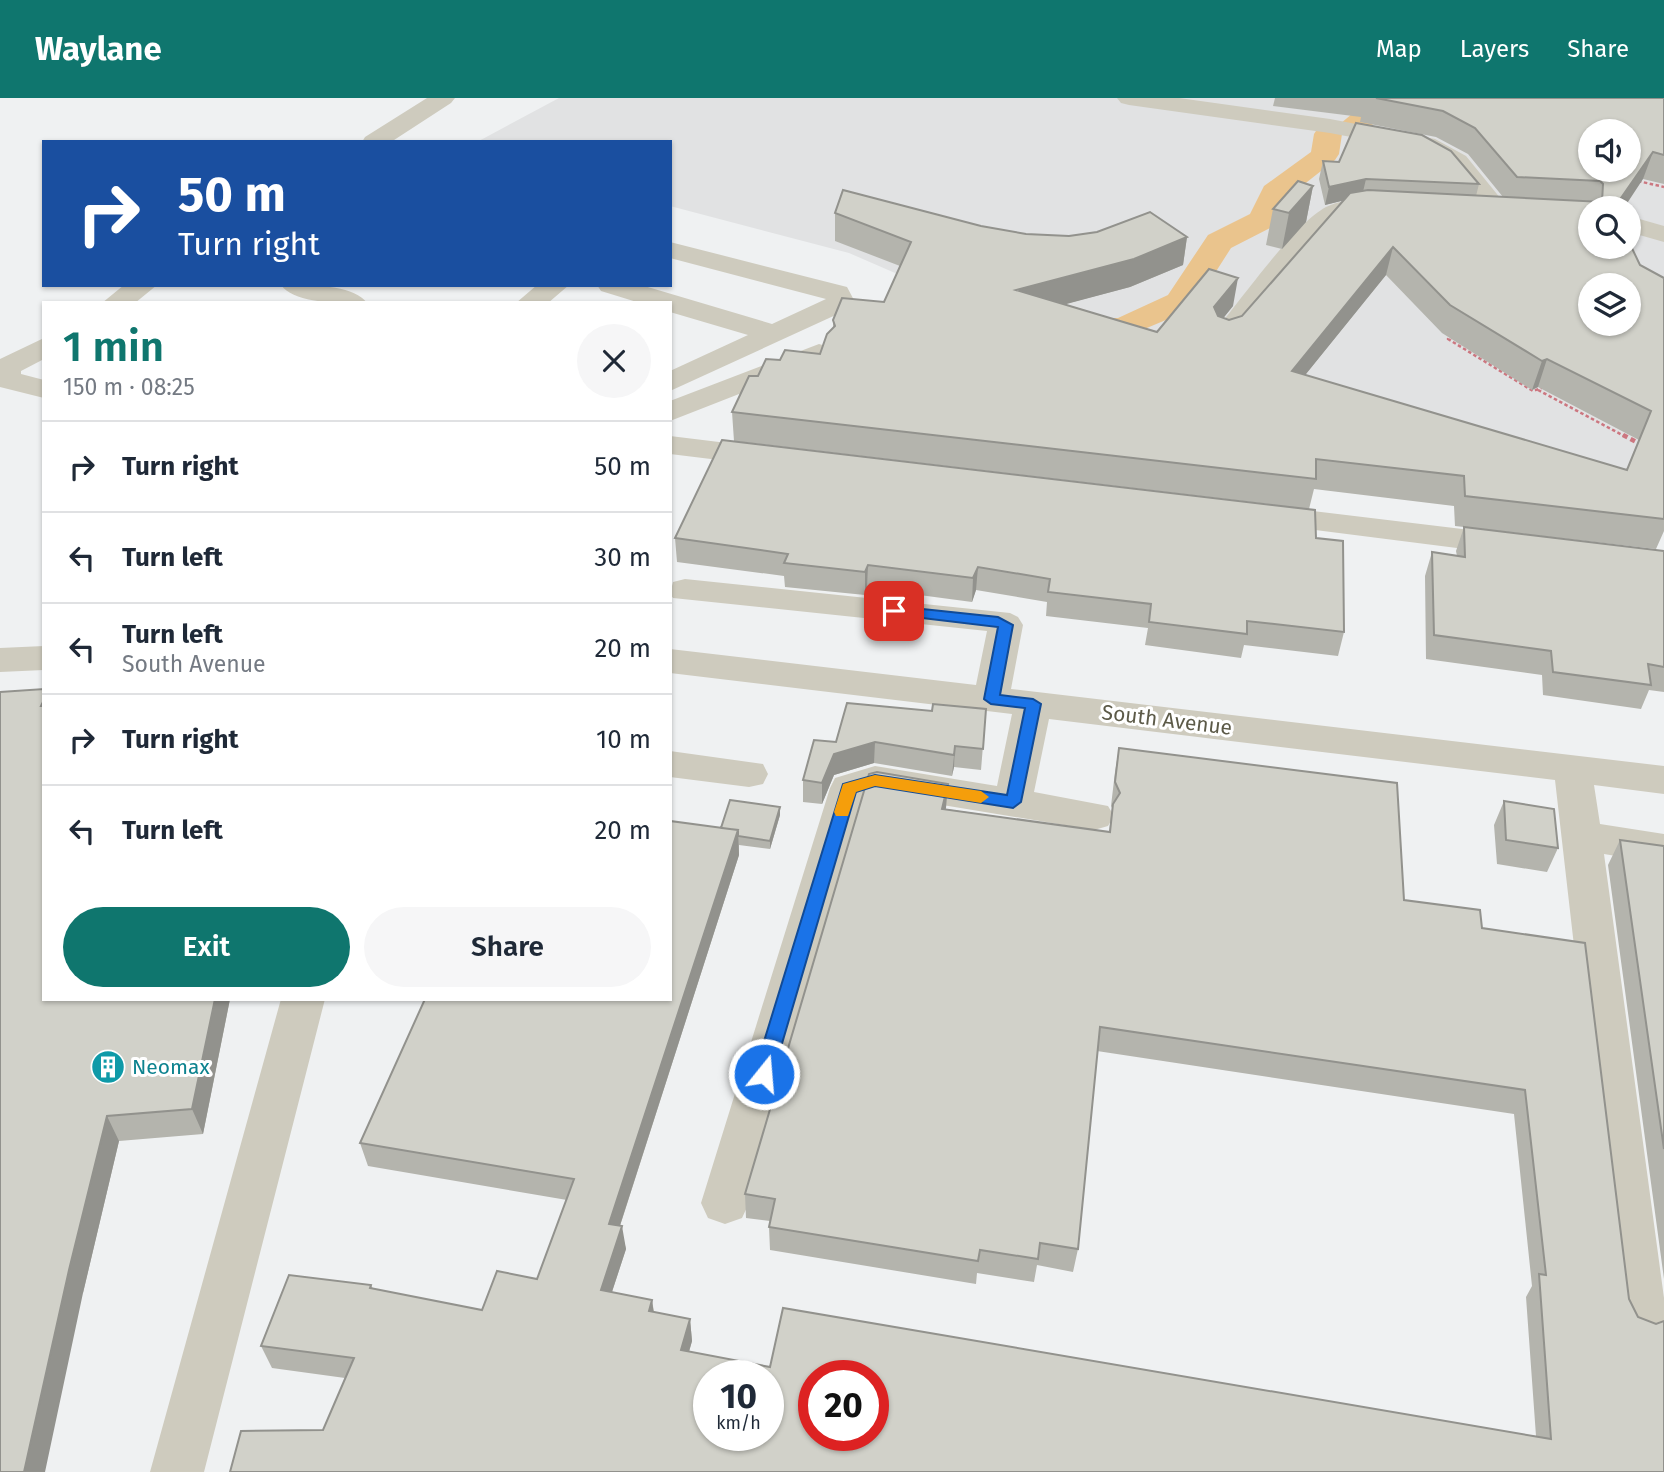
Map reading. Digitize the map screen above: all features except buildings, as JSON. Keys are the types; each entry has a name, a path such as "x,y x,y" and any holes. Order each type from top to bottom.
{"street":[{"path":"377,140 443,98"},
{"path":"1129,98 1330,126 1418,142 1452,157 1514,216 1474,213"},
{"path":"1330,126 1330,120 1345,106"},
{"path":"1225,337 1315,231 1335,212 1362,207 1404,209"},
{"path":"1641,227 1664,234"},
{"path":"672,251 837,293 841,302 672,381"},
{"path":"119,301 140,287"},
{"path":"302,287 347,301"},
{"path":"533,301 552,287"},
{"path":"618,287 663,301"},
{"path":"672,304 773,333"},
{"path":"42,348 5,368 8,380 42,388"},
{"path":"672,411 819,353"},
{"path":"672,445 794,460"},
{"path":"1236,512 1540,548"},
{"path":"685,590 998,621 1006,625 991,699"},
{"path":"0,660 42,658"},
{"name":"South Avenue","path":"672,661 1664,780"},
{"path":"1013,802 1033,704"},
{"path":"672,764 749,774"},
{"path":"1573,769 1642,1321"},
{"path":"724,1203 849,788 875,780 1094,816"},
{"path":"1582,836 1664,849"},
{"path":"177,1472 302,1001"}],"path":[{"path":"1641,182 1664,187"},
{"path":"1461,335 1448,339 1533,391 1550,385"},
{"path":"1537,390 1653,450"}],"shaded area":[{"path":"559,98 1664,98 1664,508 902,276 849,253 672,207 672,140 481,140"}],"waterway":[{"path":"1354,124 1389,98"},
{"path":"1070,323 1087,328 1123,328 1180,302 1219,242 1263,219 1275,192 1325,154 1328,134"}],"slow traffic":[{"path":"842,812 849,788 875,780 981,797"}],"place":[{"name":"Neomax","path":"108,1067"}],"route":[{"path":"764,1074 849,788 875,780 1013,802 1033,704 991,699 1006,625 998,621 894,611"}]}
